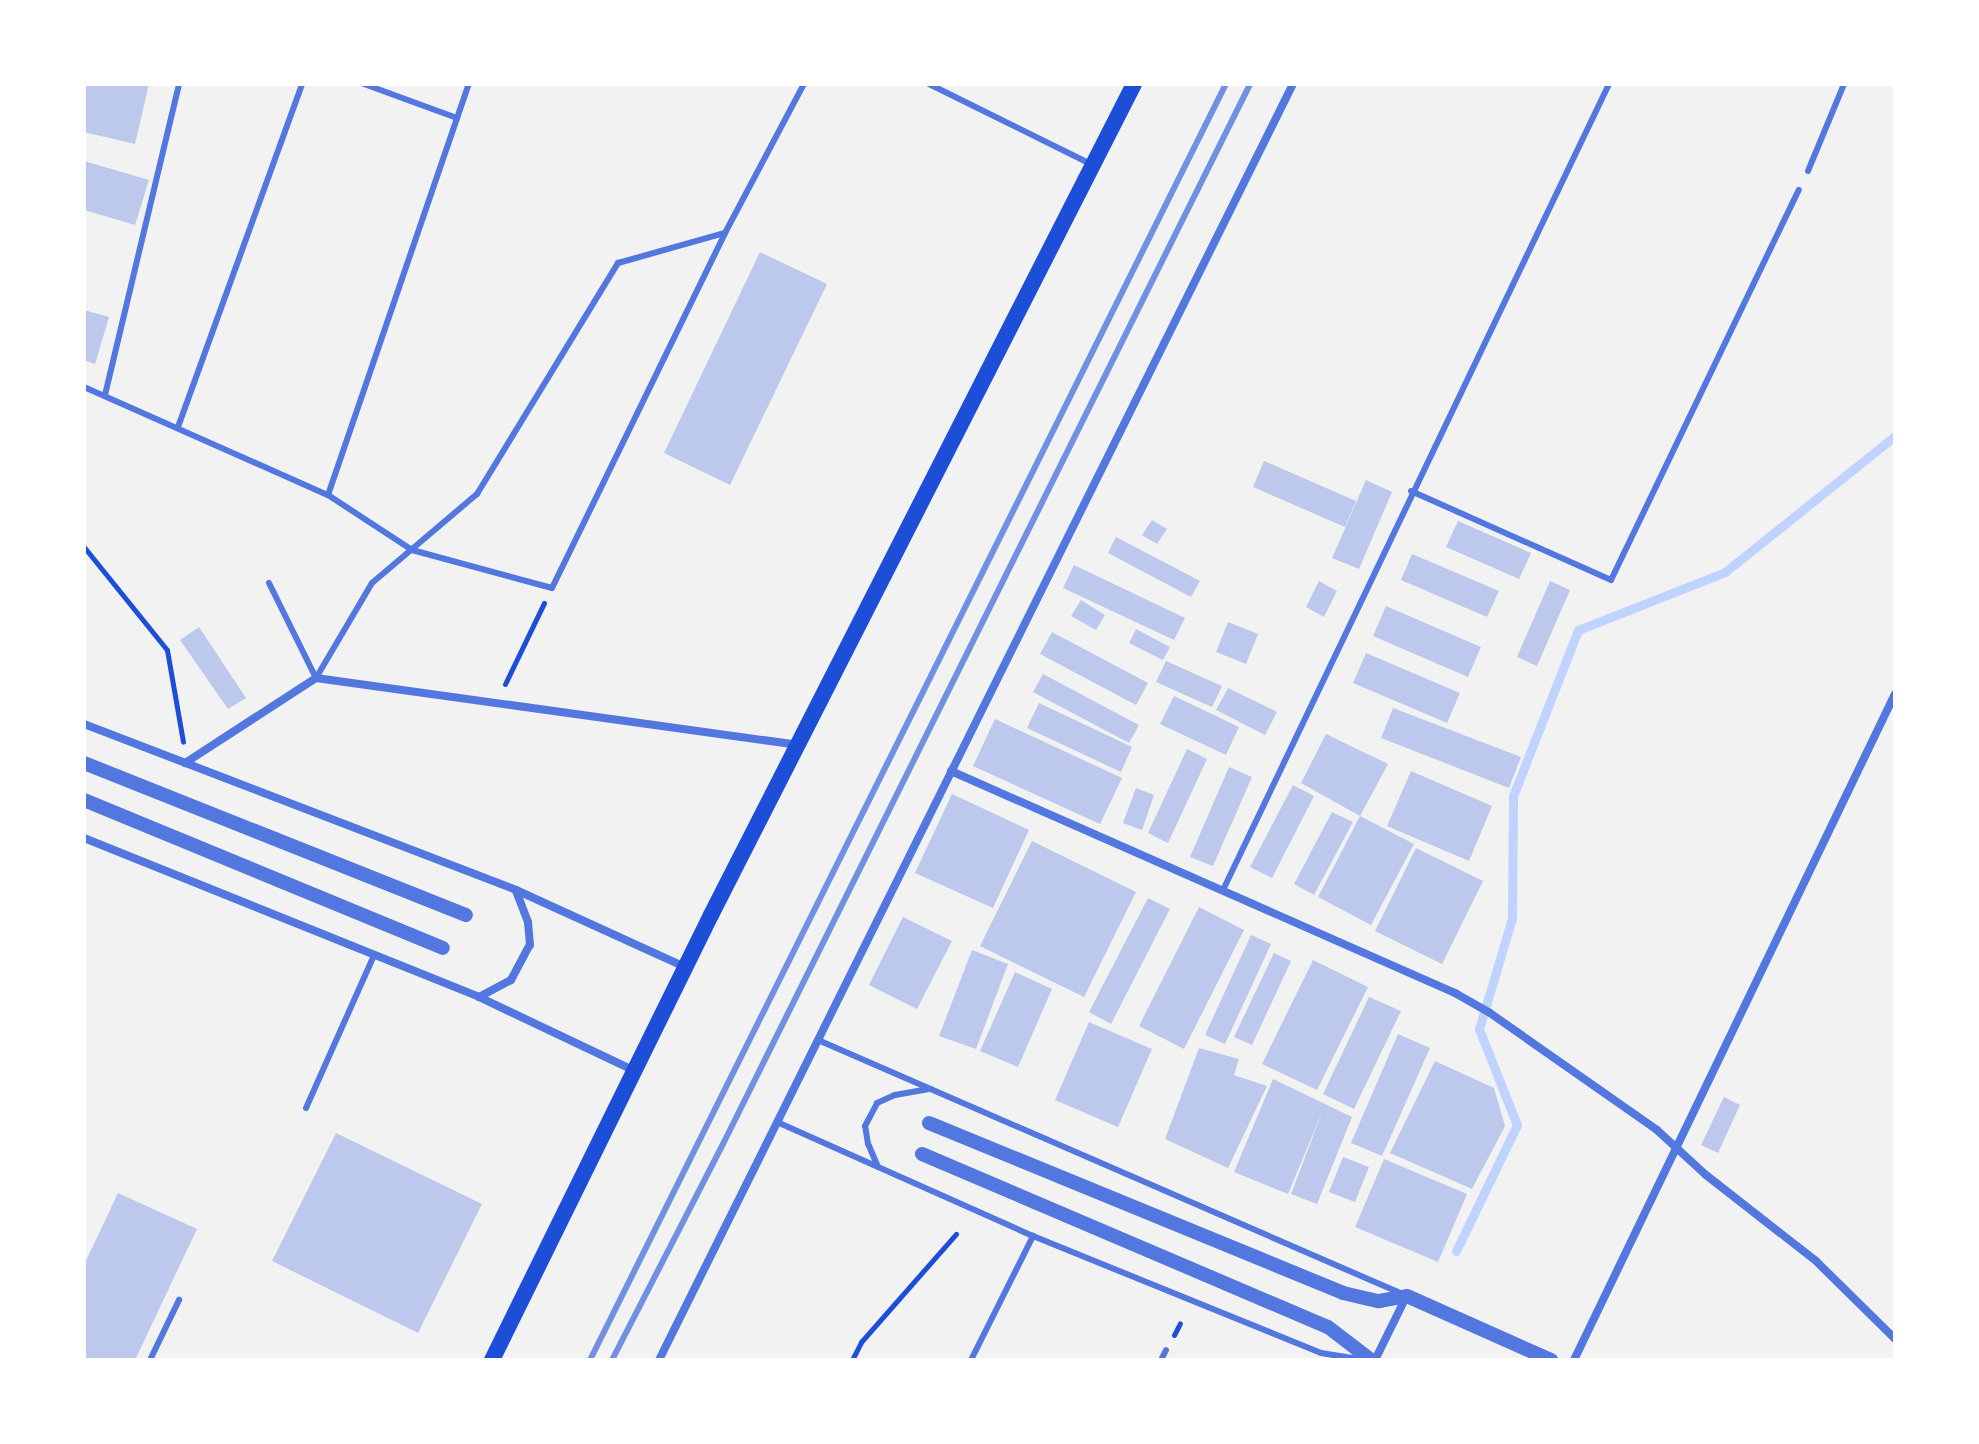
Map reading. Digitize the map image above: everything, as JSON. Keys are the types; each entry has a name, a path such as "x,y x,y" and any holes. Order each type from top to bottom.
{"main road":[{"path":"492,1360 685,967 1134,84"}],"street":[{"path":"659,1360 1293,84"},
{"path":"185,763 316,678 797,745"},
{"path":"1574,1360 1895,694"},
{"path":"84,724 516,890 685,967"},
{"path":"84,763 466,915"},
{"path":"951,771 1455,993 1490,1013 1657,1130 1675,1150 1816,1261 1895,1339"},
{"path":"84,800 443,948"},
{"path":"84,838 479,997 635,1071"},
{"path":"479,997 511,980 530,945 528,922 516,890"},
{"path":"929,1123 1343,1293 1379,1301 1407,1296 1551,1360"},
{"path":"922,1154 1328,1327 1373,1360 1407,1296"}],"lane":[{"path":"105,395 179,84"},
{"path":"178,427 302,84"},
{"path":"364,84 457,118"},
{"path":"328,495 469,84"},
{"path":"84,387 328,495 412,550 552,588 725,233 804,84"},
{"path":"929,84 1093,164"},
{"path":"1223,890 1411,491 1609,84"},
{"path":"1808,171 1844,84"},
{"path":"1411,491 1611,580 1799,190"},
{"path":"316,678 372,583 477,494 618,263 725,233"},
{"path":"269,583 316,678"},
{"path":"306,1108 374,955"},
{"path":"818,1040 1407,1296"},
{"path":"879,1168 868,1144 865,1126 877,1103 895,1095 930,1089"},
{"path":"777,1122 1033,1236 1321,1353 1364,1360"},
{"path":"971,1360 1033,1236"},
{"path":"150,1360 179,1300"},
{"path":"1161,1360 1166,1350"}],"path":[{"path":"84,547 167,650 185,763"},
{"path":"496,703 552,588"},
{"path":"852,1360 861,1342 956,1234"}],"building":[{"path":"84,84 149,84 135,144 84,132"},
{"path":"84,161 149,180 135,225 84,210"},
{"path":"760,252 827,284 730,485 664,453"},
{"path":"84,310 109,317 95,364 84,360"},
{"path":"1264,461 1356,501 1345,527 1253,487"},
{"path":"1366,480 1392,492 1359,569 1332,558"},
{"path":"1152,520 1167,529 1157,544 1142,535"},
{"path":"1458,521 1531,553 1519,579 1446,547"},
{"path":"1116,537 1200,581 1191,597 1108,553"},
{"path":"1412,554 1499,591 1487,617 1401,580"},
{"path":"1074,565 1185,618 1174,640 1063,588"},
{"path":"1319,581 1337,591 1324,617 1306,607"},
{"path":"1550,581 1570,590 1537,666 1517,657"},
{"path":"1081,600 1105,615 1096,630 1071,616"},
{"path":"1386,606 1481,647 1468,677 1373,636"},
{"path":"1228,622 1258,634 1246,664 1216,652"},
{"path":"199,627 246,698 228,709 180,640"},
{"path":"1136,629 1170,647 1163,660 1129,643"},
{"path":"1052,632 1148,683 1136,705 1040,654"},
{"path":"1366,653 1460,693 1447,723 1353,683"},
{"path":"1166,661 1222,686 1212,707 1156,682"},
{"path":"1043,674 1139,725 1129,743 1033,692"},
{"path":"1228,688 1277,712 1265,735 1216,710"},
{"path":"1174,696 1239,727 1226,755 1160,724"},
{"path":"1039,703 1132,747 1121,772 1027,728"},
{"path":"1393,708 1521,757 1509,788 1381,738"},
{"path":"995,719 1122,778 1100,824 973,766"},
{"path":"1326,734 1388,764 1360,816 1301,783"},
{"path":"1187,749 1207,759 1168,843 1148,833"},
{"path":"1229,767 1252,777 1213,866 1190,857"},
{"path":"1411,771 1492,806 1469,861 1387,826"},
{"path":"1293,785 1314,796 1272,878 1250,867"},
{"path":"1136,788 1154,795 1142,830 1123,823"},
{"path":"952,794 1029,830 993,908 915,873"},
{"path":"1332,812 1353,822 1314,895 1294,884"},
{"path":"1360,816 1414,844 1371,925 1318,897"},
{"path":"1032,841 1136,892 1084,997 980,946"},
{"path":"1416,848 1483,881 1442,964 1375,931"},
{"path":"1148,898 1170,909 1111,1024 1089,1012"},
{"path":"1199,907 1244,930 1184,1049 1139,1026"},
{"path":"903,917 952,941 917,1009 869,985"},
{"path":"1251,935 1271,944 1225,1044 1205,1035"},
{"path":"972,950 1008,964 976,1049 939,1036"},
{"path":"1274,953 1291,961 1252,1045 1234,1037"},
{"path":"1313,960 1368,987 1317,1090 1262,1064"},
{"path":"1015,972 1052,989 1018,1067 980,1051"},
{"path":"1369,997 1401,1011 1354,1109 1323,1094"},
{"path":"1089,1022 1152,1049 1118,1127 1055,1100"},
{"path":"1398,1034 1430,1048 1382,1156 1351,1143"},
{"path":"1199,1048 1239,1059 1234,1075 1267,1086 1228,1168 1165,1139"},
{"path":"1435,1061 1494,1088 1505,1126 1472,1189 1390,1153"},
{"path":"1273,1079 1352,1117 1317,1204 1291,1194 1323,1110 1288,1194 1234,1172"},
{"path":"1724,1097 1740,1105 1718,1153 1701,1145"},
{"path":"336,1133 482,1204 418,1333 272,1261"},
{"path":"1343,1157 1369,1167 1355,1202 1329,1192"},
{"path":"1384,1159 1467,1194 1438,1262 1355,1227"},
{"path":"118,1193 197,1229 135,1360 84,1360 84,1265"}],"waterway":[{"path":"1456,1251 1517,1125 1479,1029 1512,918 1513,796 1578,630 1725,572 1895,436"}],"railway":[{"path":"590,1360 1226,84"},
{"path":"612,1360 723,1144 1250,84"}]}
